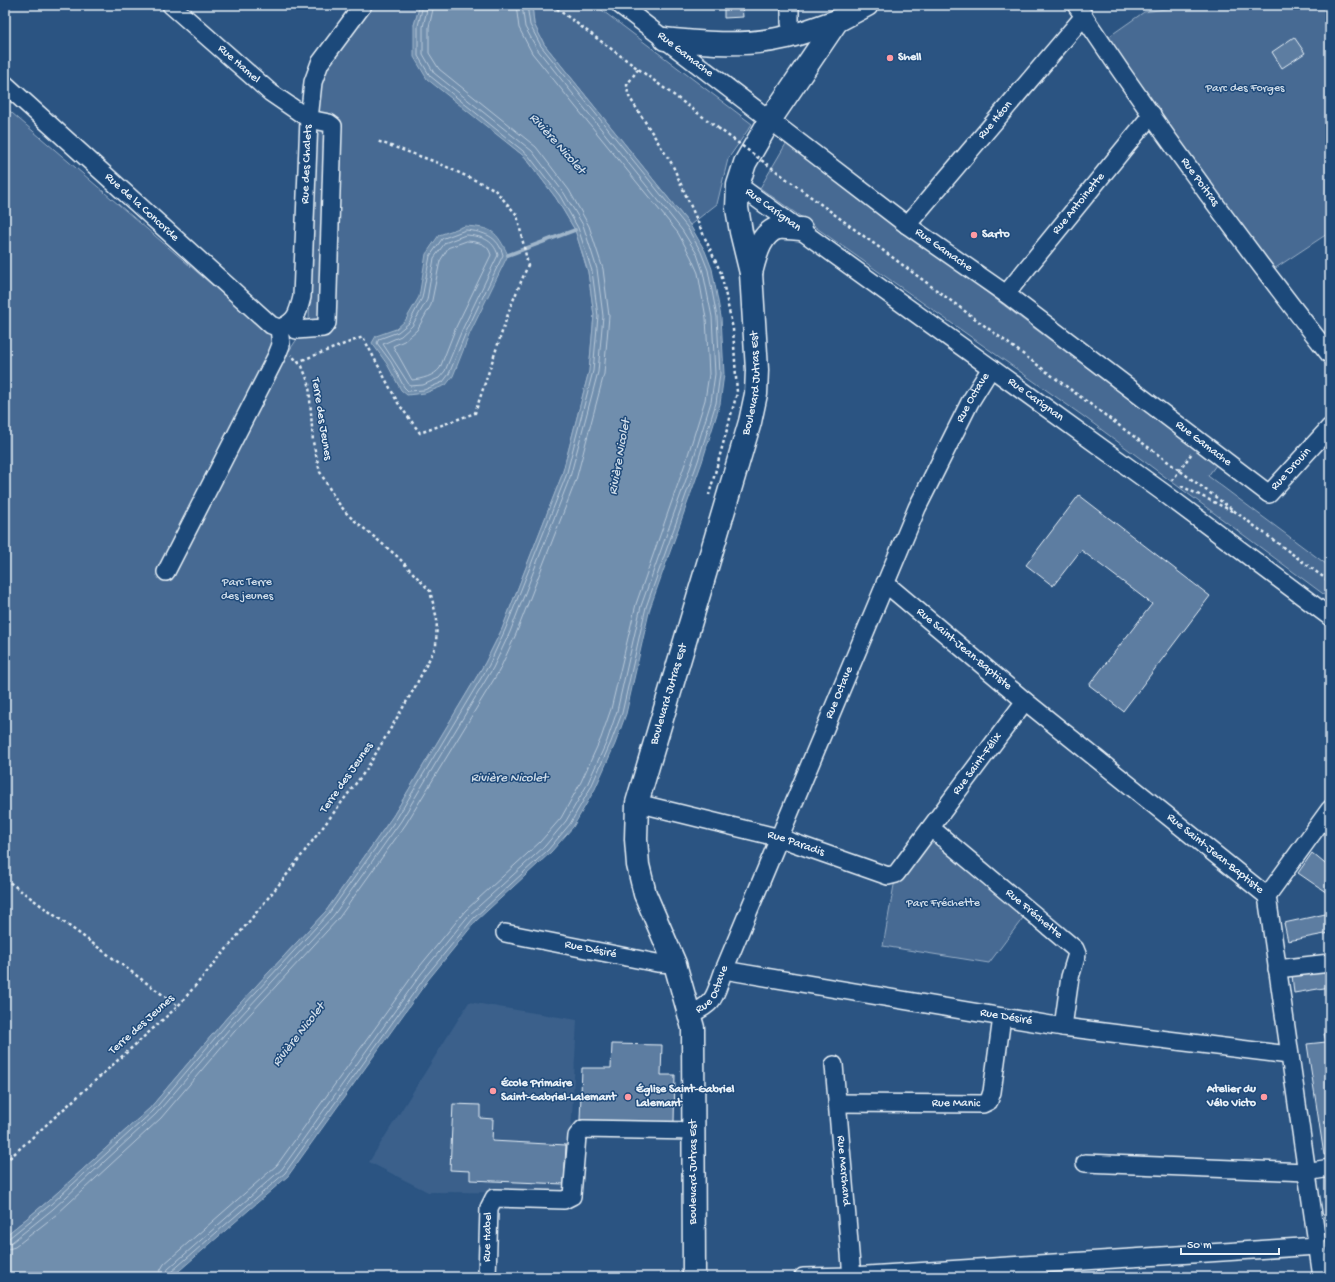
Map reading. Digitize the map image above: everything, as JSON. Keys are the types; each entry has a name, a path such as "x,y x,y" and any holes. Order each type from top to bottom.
{"main road":[{"path":"665,39 714,44 758,42 788,37 850,11"},
{"name":"Boulevard Jutras Est","path":"694,1277 695,1131 693,1028 691,1014 675,964 645,894 638,865 636,839 637,803 750,422 756,394 757,370 751,273 740,232 737,208 738,185 745,163 770,120 850,11"},
{"path":"751,273 756,256 764,238 778,228 801,229"}],"street":[{"name":"Rue Hamel","path":"171,5 270,93 309,119"},
{"name":"Rue des Chalets","path":"166,572 284,332 298,313 302,297 309,119 313,82 320,63 363,5"},
{"name":"Rue Gamache","path":"620,5 907,225 1006,294 1269,494"},
{"path":"790,5 790,23"},
{"name":"Rue Poitras","path":"1080,11 1152,114 1275,284 1330,355"},
{"name":"Rue Héon","path":"907,225 1080,11"},
{"name":"Rue de la Concorde","path":"5,84 272,324 284,332"},
{"name":"Rue Antoinette","path":"1006,294 1152,114"},
{"path":"284,332 323,328 327,324 334,129 329,123 309,119"},
{"name":"Rue Carignan","path":"738,185 801,229 991,368 1168,487 1330,617"},
{"name":"Rue Octave","path":"691,1014 706,1007 713,1000 724,970 917,508 970,402 991,368"},
{"name":"Rue Drouin","path":"1269,494 1330,427"},
{"name":"Rue Saint-Jean-Baptiste","path":"885,583 1025,701 1267,896 1322,1277"},
{"name":"Rue Saint-Félix","path":"931,828 1025,701"},
{"name":"Rue Paradis","path":"637,803 780,838 888,876 896,874 931,828"},
{"path":"1267,896 1329,812"},
{"name":"Rue Fréchette","path":"931,828 1075,949 1077,954 1070,977 1063,1027"},
{"name":"Rue Désiré","path":"505,933 657,963 675,964"},
{"path":"1277,969 1330,962"},
{"name":"Rue Désiré","path":"724,970 1063,1027 1289,1055"},
{"name":"Rue Manic","path":"838,1103 983,1104 989,1101 992,1092 1002,1017"},
{"name":"Rue Marchand","path":"834,1065 852,1276"},
{"name":"Rue Habel","path":"487,1277 489,1208 494,1198 564,1200 572,1196 577,1136 579,1132 583,1130 695,1131"},
{"path":"1084,1163 1306,1172 1330,1168"},
{"path":"803,1277 852,1276 1317,1246"}],"path":[{"path":"552,5 1330,582"},
{"path":"638,69 628,85 628,95 672,164 720,273 733,329 737,393 707,500"},
{"path":"298,362 363,337 398,403 420,433 475,413 510,308 528,265 517,215 494,189 436,162 377,141"},
{"name":"Terre des Jeunes","path":"5,1162 178,1006 289,872 366,770 414,690 436,646 437,619 430,591 398,557 348,515 336,500 320,472 313,442 309,384 302,366 298,362 284,332"},
{"path":"1200,441 1181,471 1168,487 1240,515"},
{"path":"5,879 178,1006"}],"shaded area":[{"name":"École Primaire Saint-Gabriel-Lalemant","path":"469,1002 577,1020 568,1193 428,1192 369,1162"}],"green space":[{"name":"Parc Terre des jeunes","path":"363,5 420,5 414,25 482,122 525,157 556,198 575,230 588,272 594,315 589,371 562,475 502,629 485,663 393,816 326,911 229,1015 150,1108 47,1202 5,1236 5,107 289,351 309,321 314,120 308,78"},
{"path":"532,5 595,5 752,124 728,159 717,204 690,225 544,44 534,24"},
{"name":"Parc des Forges","path":"1194,5 1330,5 1330,232 1274,269 1104,40 1144,12"},
{"path":"787,142 1216,465 1208,476 1330,567 1330,599 1083,416 760,188"},
{"name":"Parc Fréchette","path":"931,828 1029,910 989,963 883,946 896,874"}],"water":[{"name":"Rivière Nicolet","path":"420,5 532,5 534,24 544,44 690,225 705,251 712,269 721,317 724,374 720,404 702,462 650,608 626,714 615,744 595,789 573,827 551,852 476,921 428,980 288,1176 172,1277 5,1277 5,1236 47,1202 150,1108 229,1015 326,911 393,816 485,663 502,629 562,475 589,371 594,315 588,272 575,230 556,198 525,157 427,79 414,57 414,25"},
{"path":"465,226 487,229 492,232 500,240 508,255 470,333 453,376 446,385 425,393 407,395 401,390 387,364 372,343 376,336 396,329 405,321 419,297 426,254 439,235"}],"building":[{"path":"724,5 742,5 743,17 724,18"},
{"path":"1294,37 1305,53 1282,68 1272,52"},
{"path":"1079,495 1210,596 1123,711 1089,685 1152,604 1081,550 1053,586 1026,565"},
{"path":"1312,853 1330,868 1330,895 1298,873"},
{"path":"1330,913 1330,933 1288,941 1284,923"},
{"path":"1330,970 1330,987 1294,993 1292,975"},
{"path":"1330,1033 1330,1154 1324,1155 1307,1044 1326,1042 1324,1034"},
{"name":"Église Saint-Gabriel Lalemant","path":"612,1044 662,1045 661,1075 675,1075 674,1122 580,1120 582,1068 611,1068"},
{"path":"453,1104 480,1105 480,1118 493,1119 492,1141 566,1145 564,1184 470,1180 470,1171 450,1170"}],"waterway":[{"path":"508,255 575,230"}],"place":[{"name":"Shell","path":"890,58"},
{"name":"Sarto","path":"974,235"},
{"name":"École Primaire Saint-Gabriel-Lalemant","path":"493,1091"},
{"name":"Église Saint-Gabriel Lalemant","path":"628,1097"},
{"name":"Atelier du Vélo Victo","path":"1264,1097"}]}
